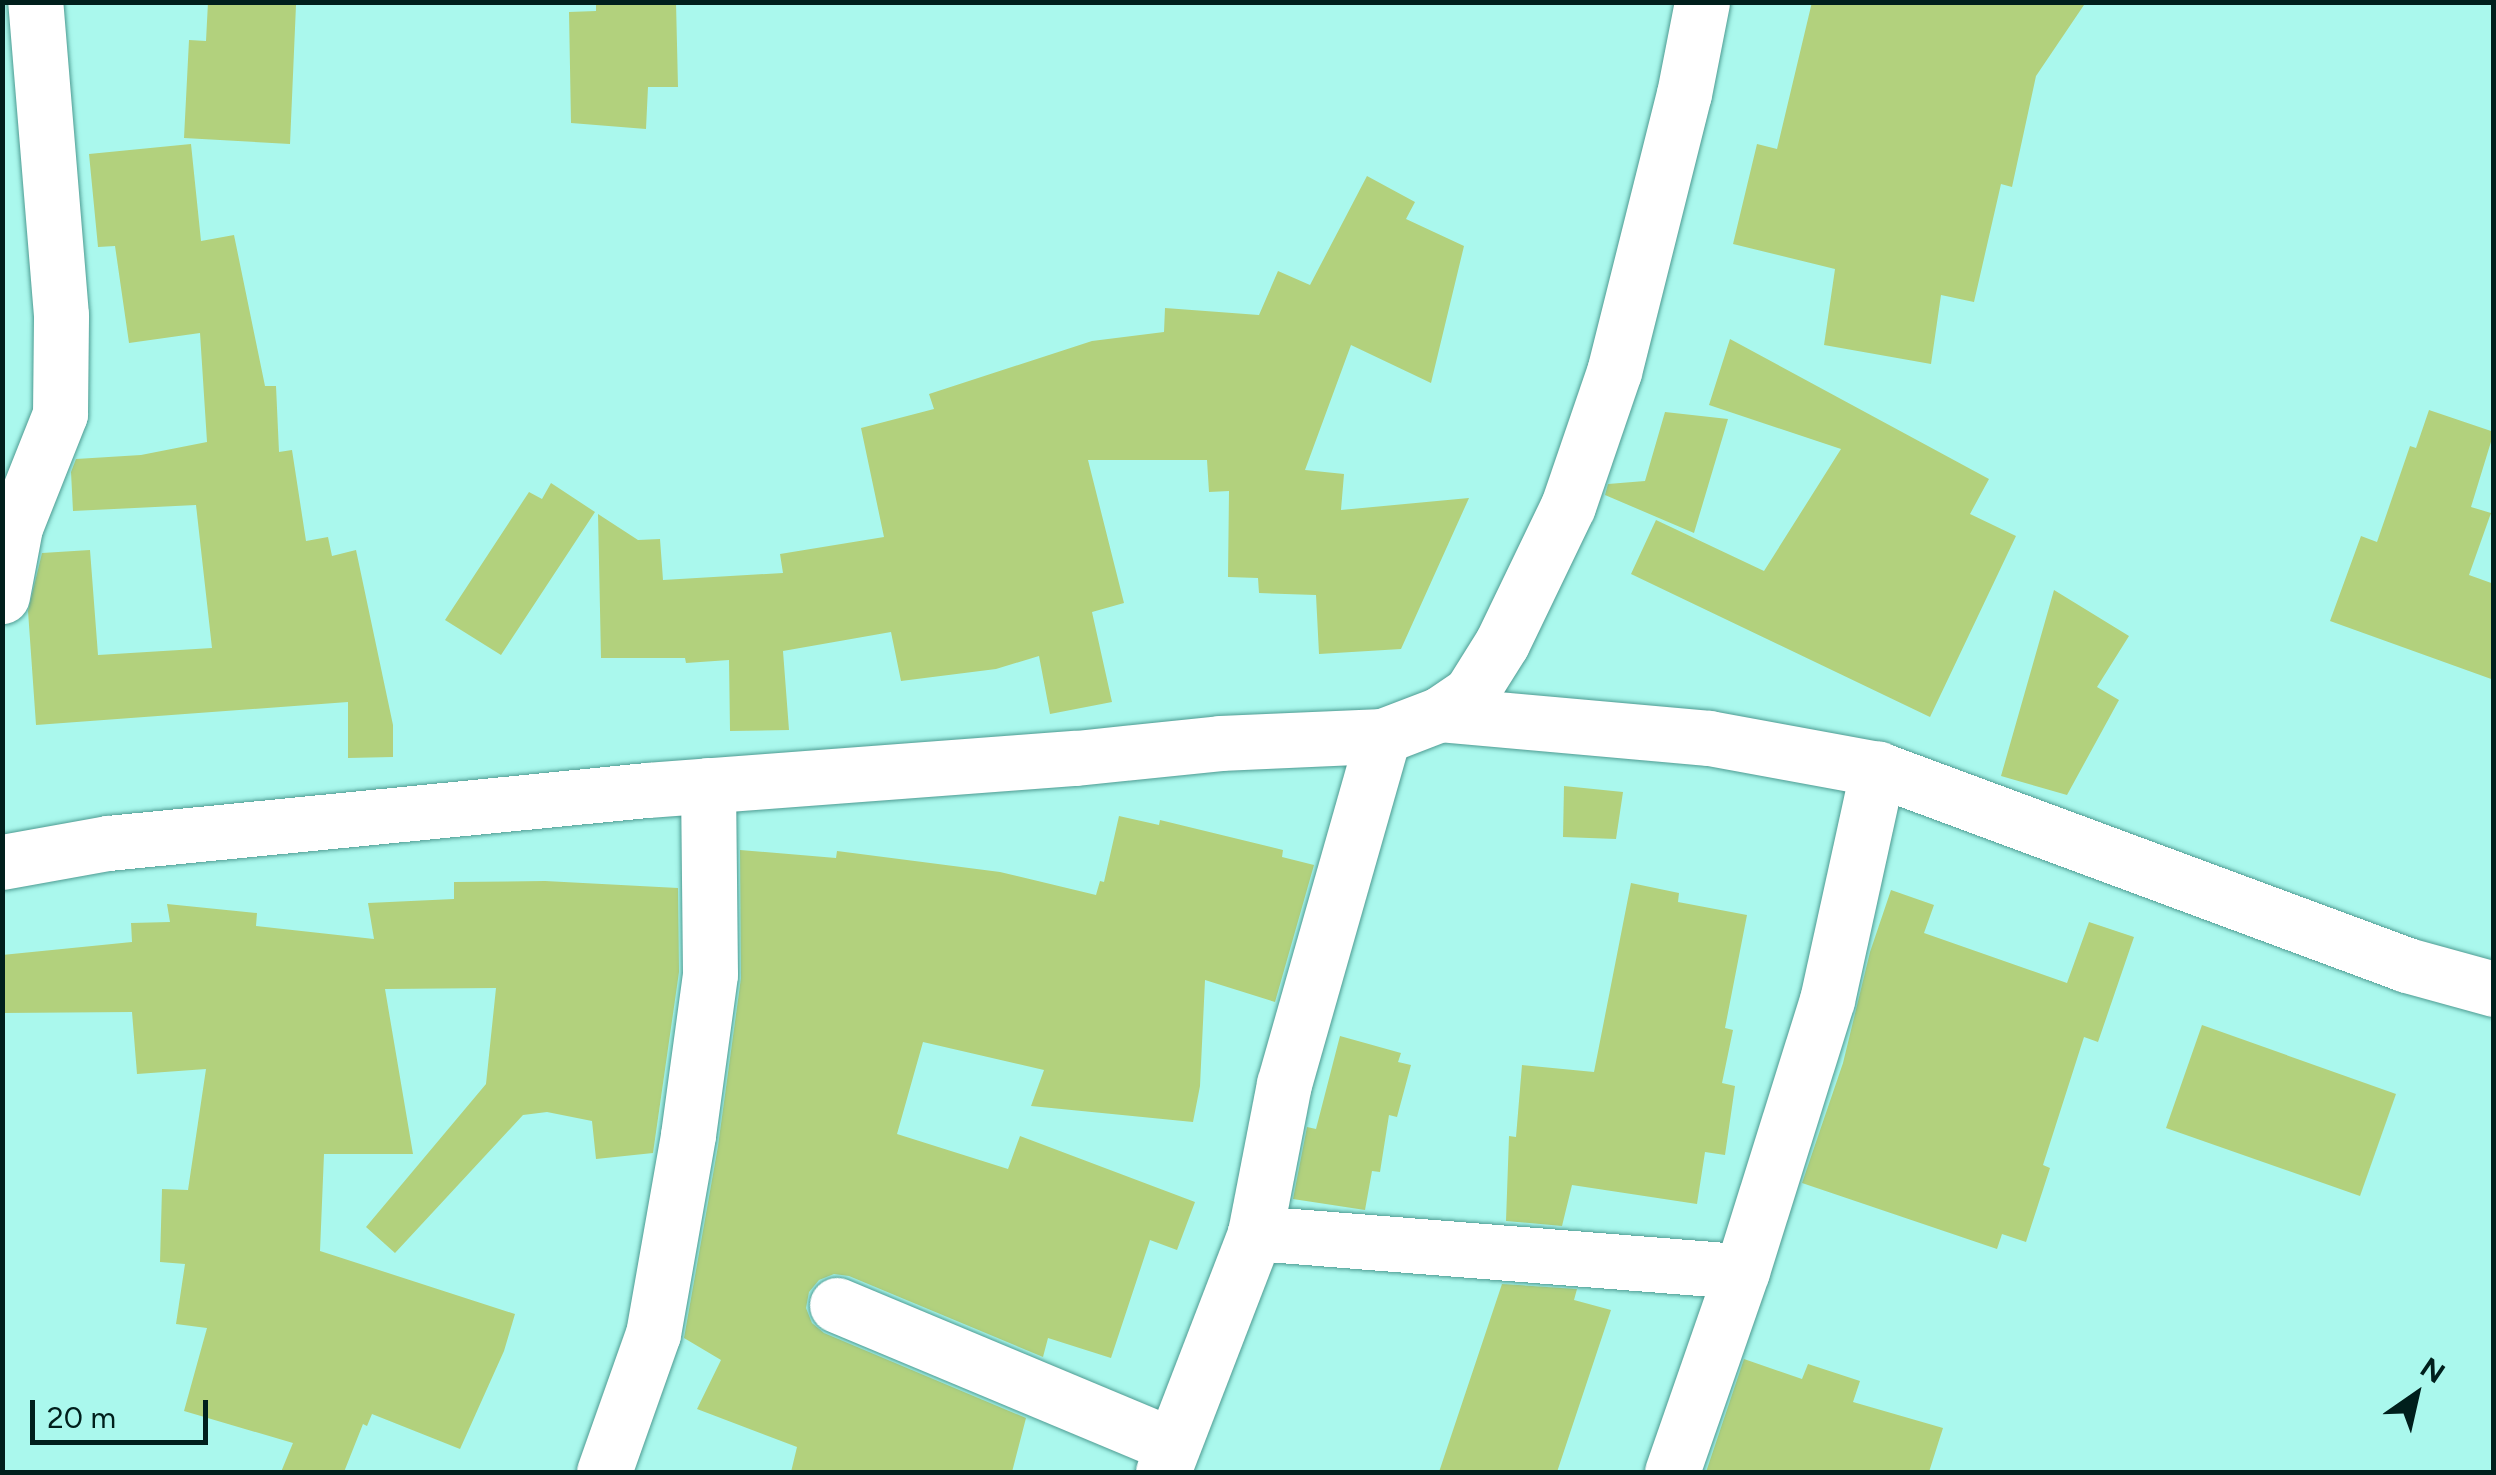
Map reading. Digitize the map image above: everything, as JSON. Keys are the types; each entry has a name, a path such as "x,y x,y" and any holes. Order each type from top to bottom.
{"street":[{"path":"2,862 108,843 708,785 1076,758 1220,743 1384,736 1440,714 1470,694 1502,642 1568,506 1614,372 1684,94 1702,2"},
{"path":"2,596 15,527 60,414 58,267 24,5"},
{"path":"1440,714 1709,738 1878,769 2408,965 2494,989"},
{"path":"838,1306 1167,1459 1254,1233 1284,1084 1384,736"},
{"path":"1672,1472 1742,1272 1841,952 1878,769"},
{"path":"604,1472 652,1334 688,1136 710,974 708,785"},
{"path":"1254,1233 1742,1272"}],"building":[{"path":"208,2 296,5 290,144 184,138 189,40 206,41"},
{"path":"596,2 676,2 678,87 648,87 646,129 571,123 569,12 596,11"},
{"path":"1812,2 2086,2 2036,76 2012,187 2001,184 1974,302 1941,295 1931,364 1824,345 1835,269 1733,244 1757,144 1777,149"},
{"path":"191,144 201,241 234,235 265,386 276,386 279,452 292,450 306,541 328,537 332,556 356,550 393,725 393,757 348,758 348,702 36,725 28,611 42,553 90,550 98,655 212,648 196,505 73,511 71,472 76,459 141,455 207,442 200,333 129,343 115,246 98,247 89,154"},
{"path":"1367,176 1415,202 1406,219 1464,246 1431,383 1351,345 1305,470 1344,474 1341,510 1469,498 1401,649 1319,654 1316,595 1259,593 1258,578 1228,577 1229,491 1209,492 1207,460 1088,460 1124,603 1092,612 1112,702 1050,714 1039,656 996,669 901,681 891,632 783,651 789,730 730,731 729,660 686,663 685,658 601,658 598,514 638,540 660,539 663,580 783,573 780,554 884,537 861,428 934,409 929,394 1092,341 1164,332 1165,308 1259,315 1278,271 1310,285"},
{"path":"1730,339 1989,479 1970,514 2016,536 1930,717 1631,574 1656,520 1764,571 1841,449 1709,405"},
{"path":"2429,410 2494,432 2471,507 2491,513 2469,575 2494,584 2494,680 2330,621 2361,536 2377,542 2410,446 2416,448"},
{"path":"1665,412 1728,419 1694,533 1605,495 1608,484 1645,481"},
{"path":"551,483 595,512 501,655 445,620 529,492 542,499"},
{"path":"2054,590 2129,636 2097,687 2119,700 2067,795 2001,776"},
{"path":"1564,786 1623,792 1616,839 1563,837"},
{"path":"1119,816 1159,825 1160,820 1283,850 1282,857 1314,865 1275,1002 1205,980 1200,1086 1193,1122 1031,1106 1044,1070 923,1042 897,1134 1008,1169 1020,1136 1195,1202 1177,1250 1150,1240 1111,1358 1048,1338 1043,1357 849,1276 834,1274 819,1280 809,1292 806,1308 812,1323 824,1333 1026,1418 1012,1472 791,1472 797,1447 697,1409 721,1360 684,1338 718,1146 741,978 740,850 836,858 837,851 1000,872 1096,895 1100,881 1104,882"},
{"path":"545,881 678,888 679,972 653,1153 596,1159 592,1121 547,1112 523,1115 395,1253 366,1227 486,1084 496,988 385,989 413,1154 324,1154 320,1251 515,1314 504,1351 460,1449 372,1414 367,1426 363,1424 344,1472 281,1472 293,1443 184,1411 207,1328 176,1324 185,1264 160,1262 162,1189 188,1190 206,1069 137,1074 132,1012 2,1013 2,955 132,942 131,923 170,922 167,904 257,913 256,926 374,939 368,903 454,899 454,882"},
{"path":"1631,883 1679,893 1678,902 1747,915 1725,1028 1733,1030 1722,1083 1735,1086 1725,1155 1705,1152 1697,1204 1572,1185 1562,1226 1506,1221 1509,1136 1516,1137 1522,1065 1594,1072"},
{"path":"1891,890 1934,905 1924,933 2067,983 2089,922 2134,937 2098,1042 2084,1037 2043,1165 2050,1168 2026,1242 2002,1234 1997,1249 1802,1183 1843,1063 1870,952"},
{"path":"2202,1025 2396,1094 2360,1196 2166,1128"},
{"path":"1340,1036 1401,1053 1398,1062 1411,1065 1397,1117 1389,1115 1380,1172 1372,1171 1365,1210 1293,1199 1307,1127 1316,1129"},
{"path":"1502,1284 1577,1289 1574,1300 1611,1310 1557,1472 1439,1472"},
{"path":"1744,1359 1802,1379 1808,1364 1860,1381 1853,1402 1943,1428 1929,1472 1706,1472"}]}
